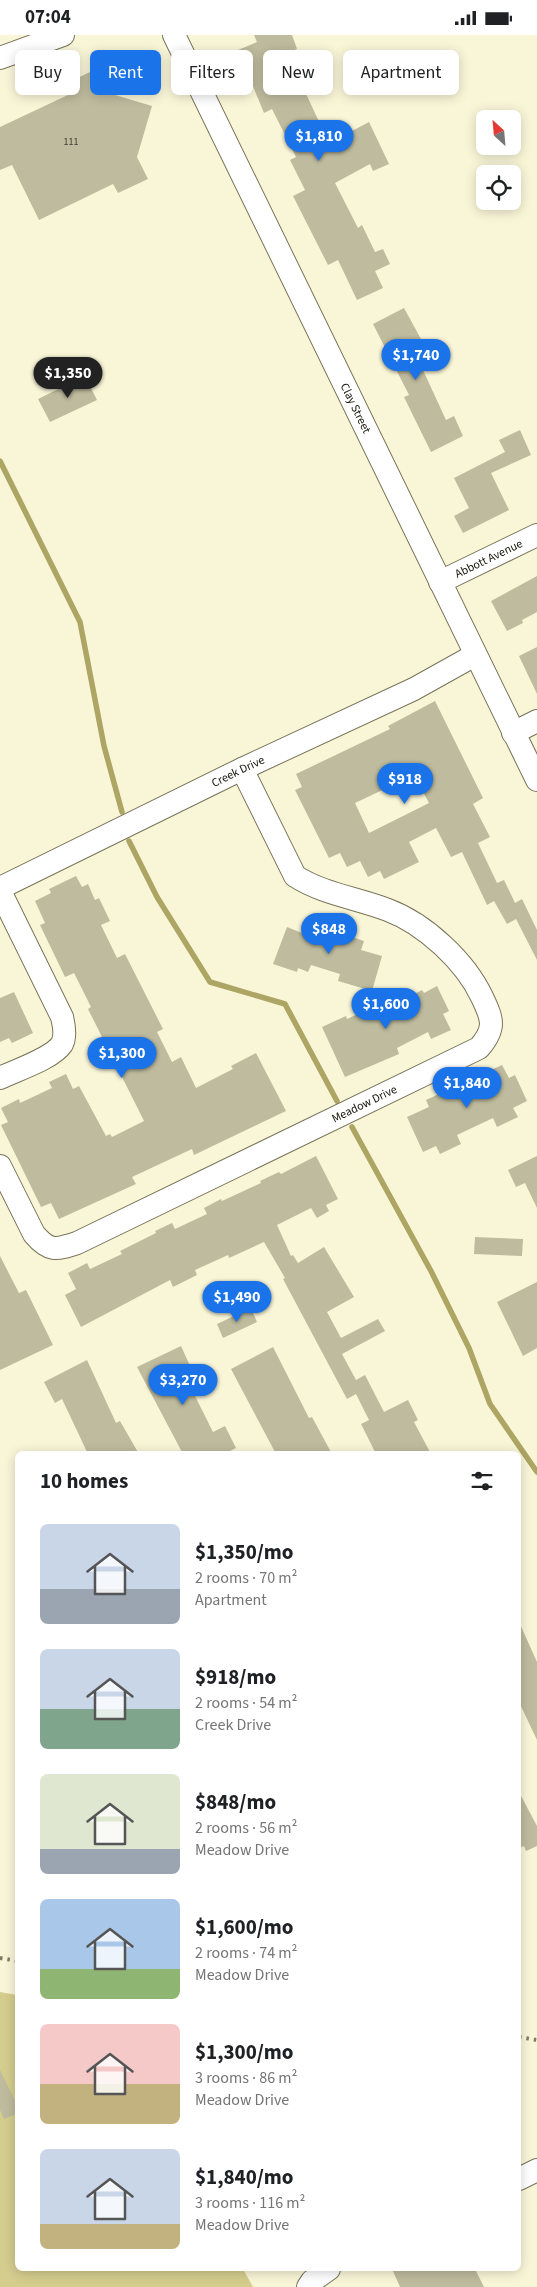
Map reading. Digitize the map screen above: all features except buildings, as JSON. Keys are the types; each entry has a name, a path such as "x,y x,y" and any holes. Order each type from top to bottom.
{"street":[{"path":"0,58 63,35"},
{"name":"Clay Street","path":"174,35 537,780"},
{"name":"Abbott Avenue","path":"440,582 537,535"},
{"name":"Creek Drive","path":"0,890 242,769 414,689 475,655"},
{"path":"513,733 537,721"},
{"name":"Meadow Drive","path":"0,1166 34,1234 40,1242 58,1250 77,1243 479,1049 487,1038 492,1025 490,1012 478,989 453,957 428,932 389,910 308,885 294,876 242,769"},
{"path":"0,890 62,1017 65,1030 62,1044 48,1056 0,1078"},
{"path":"521,2178 537,2170"},
{"path":"308,2287 326,2271"}],"shaded area":[{"path":"0,1992 15,1995 15,2271 244,2271 253,2287 0,2287"}],"waterway":[{"path":"0,461 80,622 104,746 122,812"},
{"path":"129,841 157,897 210,982 285,1004 337,1101"},
{"path":"352,1127 431,1271 469,1348 490,1404 537,1472"}],"railway":[{"path":"0,1958 15,1960"},
{"path":"521,2037 537,2040"}]}
